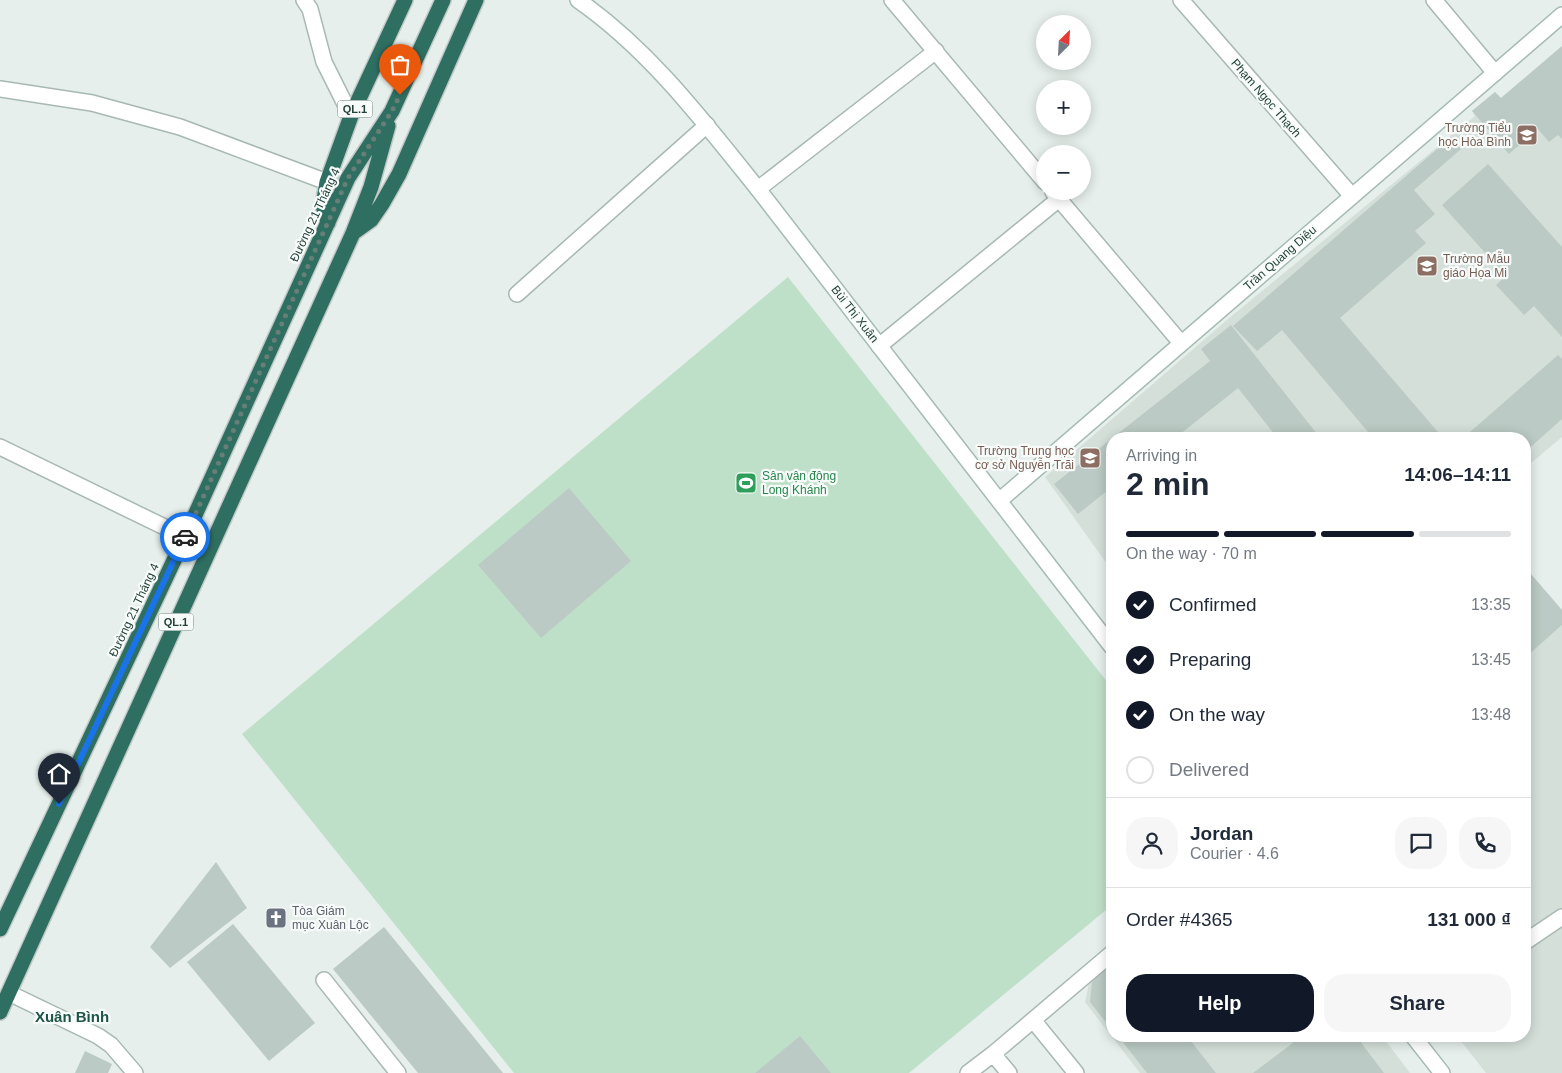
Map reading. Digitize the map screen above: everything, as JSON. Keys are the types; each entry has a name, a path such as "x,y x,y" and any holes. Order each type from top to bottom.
{"highway":[{"name":"QL.1","path":"328,223 324,206 327,182 351,116 405,0"},
{"name":"QL.1","path":"0,1012 352,232 371,187 392,111 443,0"},
{"path":"352,232 371,220 395,181 476,0"},
{"name":"Đường 21 Tháng 4","path":"0,929 185,537 348,178 392,111"}],"street":[{"path":"304,0 310,9 324,62 351,116"},
{"name":"Bùi Thị Xuân","path":"578,0 635,46 707,125 1106,639"},
{"path":"892,0 1036,171"},
{"name":"Phạm Ngọc Thạch","path":"1181,0 1352,196"},
{"path":"1434,0 1495,73"},
{"name":"Trần Quang Diệu","path":"999,501 1562,15"},
{"path":"758,189 936,51"},
{"path":"0,89 92,103 180,127 327,182"},
{"path":"517,294 707,125"},
{"path":"880,346 1050,200"},
{"path":"1060,200 1181,344"},
{"path":"0,447 185,537"},
{"path":"1531,938 1562,917"},
{"path":"968,1073 993,1054 1106,957"},
{"path":"324,980 398,1073"},
{"path":"9,993 98,1036 111,1045 135,1073"},
{"path":"1033,1020 1076,1073"},
{"path":"1418,1042 1442,1073"},
{"path":"993,1054 1009,1073"}],"shaded area":[{"name":"Trường Mẫu giáo Họa Mi","path":"1562,46 1562,437 1531,463 1531,432 1106,432 1106,563 1045,477 1228,319 1475,116 1472,111 1495,92 1501,98"},
{"path":"1562,625 1562,1073 1486,1073 1462,1042 1531,1042 1531,653"},
{"path":"1106,958 1106,1029 1085,1002 1092,970"},
{"path":"1116,1042 1387,1042 1410,1073 1140,1073"}],"green space":[{"name":"Sân vận động Long Khánh","path":"788,277 1106,680 1106,910 909,1073 514,1073 242,734"}],"building":[{"name":"Trường Tiểu học Hòa Bình","path":"1562,46 1562,139 1558,135 1549,142 1538,129 1509,154 1472,111 1495,92 1501,98"},
{"path":"1451,137 1461,149 1414,190 1435,214 1415,231 1426,243 1340,318 1438,432 1368,432 1282,330 1257,351 1233,326"},
{"path":"1488,164 1562,247 1562,337 1534,306 1524,315 1496,285 1506,276 1442,205"},
{"path":"1231,325 1315,432 1273,432 1238,388 1183,432 1120,432 1210,361 1201,349"},
{"path":"1558,355 1562,359 1562,419 1531,447 1531,432 1470,432"},
{"path":"1106,443 1106,492 1078,514 1054,484"},
{"path":"569,488 631,561 541,638 478,565"},
{"path":"1531,574 1562,610 1562,625 1531,653"},
{"path":"216,862 247,908 170,968 150,947"},
{"path":"233,924 315,1023 269,1061 187,962"},
{"path":"384,927 503,1073 418,1073 333,969"},
{"path":"1106,962 1106,1022 1090,1002 1093,973"},
{"path":"800,1036 831,1073 755,1073"},
{"path":"1123,1042 1192,1042 1216,1073 1147,1073"},
{"path":"1294,1042 1361,1042 1384,1073 1253,1073"},
{"path":"85,1051 112,1064 108,1073 75,1073"}],"way so far":[{"path":"185,537 348,178 392,111 400,95"}],"place":[{"name":"Trường Tiểu học Hòa Bình","path":"1527,135"},
{"name":"Trường Mẫu giáo Họa Mi","path":"1427,266"},
{"name":"Trường Trung học cơ sở Nguyễn Trãi","path":"1090,458"},
{"name":"Sân vận động Long Khánh","path":"746,483"},
{"name":"Tòa Giám mục Xuân Lộc","path":"276,918"}],"district":[{"name":"Xuân Bình","path":"72,1017"}],"route":[{"path":"59,804 185,537"}]}
